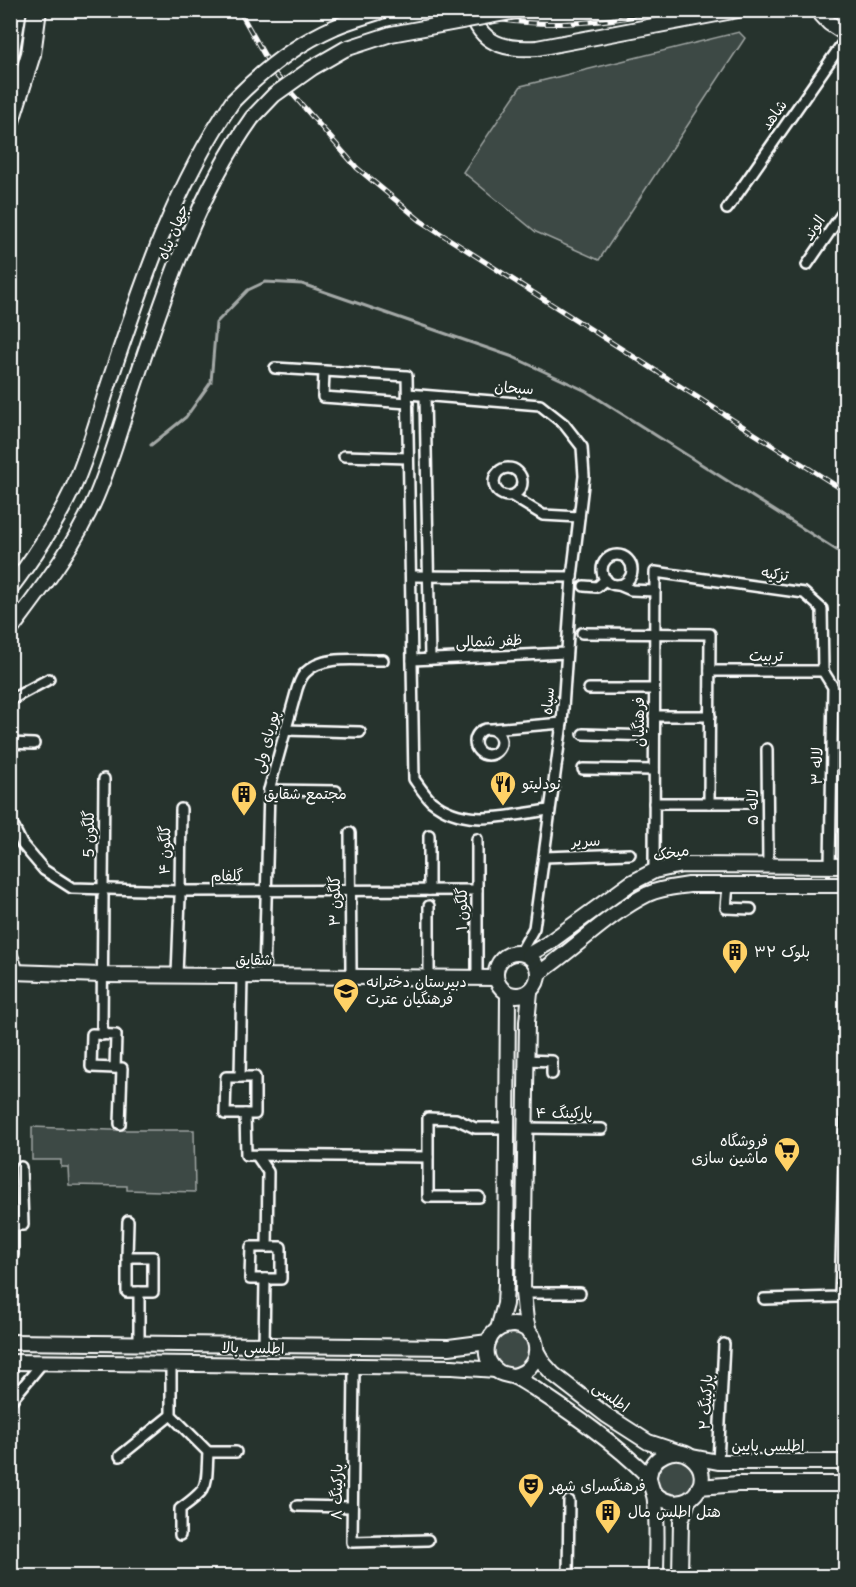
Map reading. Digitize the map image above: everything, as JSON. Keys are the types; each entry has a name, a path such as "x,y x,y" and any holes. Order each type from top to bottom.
{"highway":[{"path":"10,50 17,10"},
{"path":"10,121 31,54 37,10"}],"street":[{"name":"جهان پناه","path":"10,588 52,529 73,487 91,442 137,302 177,199 212,131 233,101 257,76 298,47 335,27 384,10"},
{"path":"471,10 477,26 489,40 505,47 525,49 738,10"},
{"name":"جهان پناه","path":"10,631 72,544 96,497 160,311 200,209 233,145 252,118 274,95 312,68 345,49 390,34 522,10"},
{"path":"817,10 846,36"},
{"name":"شاهد","path":"728,209 846,36"},
{"name":"الوند","path":"807,265 846,208"},
{"path":"275,368 407,376 414,778 431,800 457,816 477,819 549,810"},
{"name":"سبحان","path":"324,371 323,397 408,398 425,396 540,405 564,424 582,447"},
{"path":"425,396 430,659"},
{"name":"سپاه","path":"524,954 534,928 562,723 572,577 584,476 582,447"},
{"path":"344,456 408,458"},
{"path":"512,496 543,515 579,517"},
{"path":"619,585 628,581 632,572 630,562 623,556 613,555 605,561 602,570 606,579 614,585 631,590 655,591"},
{"name":"فرهنگیان","path":"654,871 655,572"},
{"name":"تزکیه","path":"655,572 804,593 822,609 823,672"},
{"path":"411,576 572,577"},
{"path":"584,586 597,587 606,579"},
{"path":"582,633 710,634 710,803"},
{"name":"ظفر شمالی","path":"412,660 566,653"},
{"name":"پوریای ولی","path":"264,976 269,790 297,689 304,674 315,665 327,661 383,660"},
{"name":"تربیت","path":"710,671 823,672"},
{"path":"823,672 833,687 846,687"},
{"path":"10,700 49,679"},
{"name":"لاله ۳","path":"830,866 833,687"},
{"path":"590,688 654,688"},
{"path":"654,716 710,716"},
{"path":"492,729 562,723"},
{"path":"285,730 360,732"},
{"path":"583,734 654,735"},
{"path":"10,743 34,744"},
{"name":"لاله ۵","path":"767,749 768,865"},
{"path":"583,770 654,770"},
{"name":"گلگون 5","path":"102,1035 104,779"},
{"path":"269,790 336,791"},
{"path":"654,803 749,803"},
{"name":"گلگون ۴","path":"177,975 181,809"},
{"name":"گلفام","path":"10,820 22,844 44,870 72,888 103,892 180,894 266,891 477,890"},
{"name":"گلگون ۳","path":"350,833 351,970"},
{"path":"429,835 429,890"},
{"name":"گلگون ۱","path":"477,839 477,978"},
{"name":"سریر","path":"544,857 630,854"},
{"name":"میخک","path":"524,954 547,944 631,883 654,871 682,865 846,866"},
{"path":"539,973 615,916 650,894 689,885 846,885"},
{"path":"728,885 726,908 751,909"},
{"path":"429,906 429,977"},
{"path":"524,954 534,961 539,973 537,984 530,992 519,996 508,994 500,987 496,978 496,970 505,957 524,954"},
{"path":"11,956 13,962 11,974"},
{"name":"شقایق","path":"11,974 496,978"},
{"path":"240,1077 242,976"},
{"path":"513,1376 527,1371 532,1366 537,1352 529,1333 523,1293 526,1060 530,992"},
{"path":"508,994 505,1304 498,1329 488,1342 487,1358 496,1370 513,1376 595,1431 623,1452 649,1477"},
{"path":"115,1068 116,1035 92,1034 91,1067 115,1068 122,1068 120,1124"},
{"path":"526,1060 552,1060 552,1074"},
{"path":"226,1077 255,1077 255,1114 245,1114 225,1114 226,1077"},
{"path":"764,1299 840,1297 846,1098"},
{"path":"245,1114 246,1155 428,1157"},
{"path":"479,1197 428,1197 428,1118 456,1119 475,1128 525,1128"},
{"name":"پارکینگ ۴","path":"525,1128 602,1129"},
{"path":"257,1156 268,1172 267,1247"},
{"path":"10,1255 13,1255 12,1225 23,1225 21,1167"},
{"path":"127,1257 153,1257 153,1292 127,1292 127,1257 128,1221"},
{"path":"251,1246 267,1247 282,1247 281,1280 250,1279 251,1246"},
{"path":"264,1345 265,1279"},
{"path":"139,1292 139,1344"},
{"path":"523,1293 580,1293"},
{"path":"498,1329 514,1325 529,1333"},
{"name":"اطلسی بالا","path":"10,1342 449,1347 488,1342"},
{"path":"10,1402 43,1362 43,1343"},
{"name":"پارکینگ ۲","path":"718,1462 724,1344"},
{"name":"اطلسی","path":"537,1352 543,1364 553,1374 606,1415 648,1442 677,1451"},
{"name":"اطلسی بالا","path":"10,1362 452,1367 496,1370"},
{"path":"171,1363 171,1415 208,1452 236,1452"},
{"name":"پارکینگ ۸","path":"354,1366 352,1542 428,1540"},
{"path":"120,1456 171,1415"},
{"path":"677,1451 692,1457 700,1471 699,1487 695,1495 679,1504 670,1503 655,1494 650,1486 649,1477 655,1461 661,1456 677,1451"},
{"path":"180,1535 180,1509 201,1494 205,1488 208,1452"},
{"name":"اطلسی پایین","path":"692,1457 718,1462 846,1462"},
{"path":"699,1487 738,1484 846,1484"},
{"path":"655,1494 656,1576"},
{"path":"568,1576 569,1501"},
{"path":"680,1576 681,1521 688,1501"},
{"path":"297,1506 352,1507"}],"shaded area":[{"path":"739,32 745,38 599,260 536,232 463,172 521,86"},
{"path":"32,1127 194,1130 195,1192 127,1190 127,1186 69,1185 68,1167 61,1167 61,1160 32,1160"},
{"path":"511,1332 524,1337 529,1350 524,1363 511,1368 498,1363 493,1350 498,1337"},
{"path":"676,1459 683,1460 689,1465 694,1471 694,1485 689,1491 683,1496 676,1497 669,1496 663,1491 658,1485 657,1478 658,1471 663,1465 669,1460"}],"waterway":[{"path":"151,445 186,417 211,382 216,323 248,290 265,282 302,284 513,357 586,391 846,556"}],"railway":[{"path":"239,10 275,74 357,168 421,221 846,492"},
{"path":"456,10 509,21 562,24 614,19 668,10"}],"place":[{"name":"نودلیتو","path":"503,807"},
{"name":"مجتمع شقایق","path":"244,817"},
{"name":"بلوک ۳۲","path":"735,975"},
{"name":"دبیرستان دخترانه فرهنگیان عترت","path":"346,1014"},
{"name":"فروشگاه ماشین سازی","path":"787,1173"},
{"name":"فرهنگسرای شهر","path":"531,1509"},
{"name":"هتل اطلس مال","path":"608,1535"}]}
